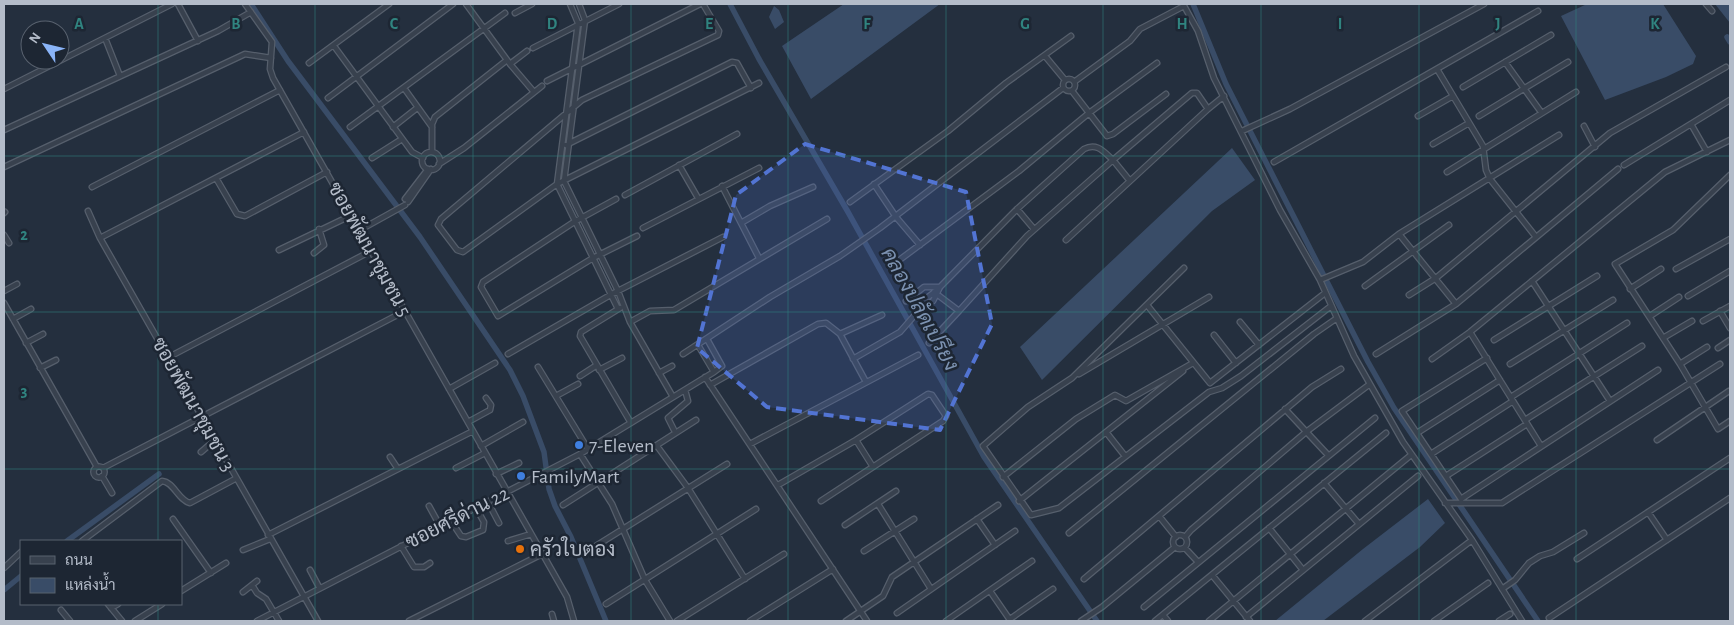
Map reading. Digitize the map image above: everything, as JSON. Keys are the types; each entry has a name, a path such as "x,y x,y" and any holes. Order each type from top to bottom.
{"street":[{"path":"4,89 172,4"},
{"path":"178,4 198,40"},
{"name":"ซอยพัฒนาชุมชน 5","path":"245,4 270,37 272,50 270,69 280,90 569,602 574,621"},
{"path":"309,63 389,4"},
{"path":"328,98 453,4"},
{"path":"466,4 534,92"},
{"path":"515,13 532,4"},
{"path":"570,4 578,23 557,184 574,222 612,294 673,397"},
{"path":"579,4 585,20 564,181 618,291 621,308"},
{"path":"532,48 578,23 619,4"},
{"path":"547,80 702,4 719,31 718,34 582,100 566,112 441,219 438,225 457,250 463,252 557,184 759,83"},
{"path":"1242,130 1290,109 1484,4"},
{"path":"1706,4 1712,11"},
{"path":"1074,82 1130,41 1144,26 1184,5 1198,31 1214,78 1242,130 1283,215 1322,279 1325,293 1370,384 1411,455 1507,586 1522,621"},
{"path":"1274,162 1538,11"},
{"path":"4,130 198,40 251,12"},
{"path":"350,127 379,108 505,13"},
{"path":"1463,87 1551,35"},
{"path":"850,202 948,131 1006,83 1071,36"},
{"path":"105,38 120,76"},
{"path":"334,46 412,152 423,158"},
{"path":"432,152 432,127 435,117 509,62 527,51"},
{"path":"4,168 245,54 271,58"},
{"path":"1045,56 1065,80"},
{"path":"562,146 732,62 738,63 751,88"},
{"path":"1505,62 1541,112"},
{"path":"1479,116 1568,62"},
{"path":"894,264 1019,171 1089,113 1157,63"},
{"path":"1409,295 1436,278 1610,133 1726,67"},
{"path":"1437,68 1483,149 1486,170 1490,179 1536,237"},
{"path":"1065,80 1070,79 1074,82"},
{"path":"683,354 770,297 854,246 896,217 1063,88 1065,80"},
{"path":"1072,91 1075,87 1074,82"},
{"path":"360,230 404,204 430,169 464,148 542,86"},
{"path":"404,88 432,127"},
{"path":"1063,88 1072,91 1105,134 1110,136 1166,94"},
{"path":"92,187 280,90"},
{"path":"1447,172 1576,92"},
{"path":"929,344 1034,229 1042,225 1113,160 1192,93 1196,93 1208,109"},
{"path":"1066,240 1224,96"},
{"path":"1418,116 1453,96"},
{"path":"1624,164 1730,100"},
{"path":"393,127 417,108"},
{"path":"1433,144 1469,123"},
{"path":"1691,124 1707,152"},
{"path":"1584,126 1595,147"},
{"path":"100,238 304,132"},
{"path":"625,195 738,134"},
{"path":"1322,279 1337,271 1363,262 1399,234 1559,136"},
{"path":"372,158 402,139"},
{"path":"1432,360 1470,332 1665,172 1730,140"},
{"path":"853,359 900,332 921,308 926,299 937,291 1017,209 1090,145 1096,146 1113,160 1130,181"},
{"path":"432,152 438,156 439,164"},
{"path":"423,158 432,152"},
{"path":"423,158 424,166 430,169"},
{"path":"679,165 698,198"},
{"path":"643,228 759,168"},
{"path":"1376,354 1456,304 1618,169"},
{"path":"216,178 237,214 245,216 327,172"},
{"path":"1730,175 1673,230 1615,264 1664,338 1718,429 1730,421"},
{"path":"874,184 896,217 920,245"},
{"path":"722,186 759,258"},
{"path":"741,223 770,206 813,188"},
{"path":"616,199 574,222 483,282 481,287 498,316 593,258 637,236"},
{"path":"1017,209 1034,229"},
{"name":"ซอยพัฒนาชุมชน 3","path":"88,211 100,238 169,357 235,479 318,621"},
{"path":"279,250 352,215"},
{"path":"630,322 650,311 674,310 827,219"},
{"path":"1365,286 1414,252 1449,224"},
{"path":"314,253 324,245 319,230"},
{"path":"1399,234 1456,304"},
{"path":"4,235 9,243"},
{"path":"508,354 612,294 723,237"},
{"path":"1676,269 1730,239"},
{"path":"169,357 371,251"},
{"path":"1072,378 1184,268"},
{"path":"1630,289 1661,269"},
{"path":"1688,296 1730,271"},
{"path":"1494,340 1597,276"},
{"path":"1532,281 1610,401"},
{"path":"4,291 17,284"},
{"path":"906,301 924,287 937,291 960,311"},
{"path":"921,308 931,303 937,291"},
{"path":"1146,305 1210,383 1325,293"},
{"path":"1209,296 1072,378 1028,407 983,446 1019,501 1031,515 1059,508 1209,392 1222,388 1242,376 1331,306"},
{"path":"1650,316 1679,297"},
{"path":"1510,364 1613,300"},
{"path":"4,303 97,467"},
{"path":"1703,321 1730,306"},
{"path":"621,308 580,334 630,424"},
{"path":"13,320 31,310"},
{"path":"97,467 103,468 405,311"},
{"path":"1720,311 1730,328"},
{"path":"840,334 882,315"},
{"path":"1069,533 1314,334 1337,318"},
{"path":"1664,338 1692,321"},
{"path":"710,385 818,324 826,322 840,334 866,382"},
{"path":"1240,322 1259,345"},
{"path":"1431,454 1627,323"},
{"path":"1470,332 1541,446"},
{"path":"26,343 43,334"},
{"path":"1214,335 1236,363"},
{"path":"698,345 714,372 722,366 707,338"},
{"path":"1718,348 1730,340"},
{"path":"1446,476 1594,376 1642,346"},
{"path":"1680,364 1707,347"},
{"path":"750,444 918,355"},
{"path":"580,376 622,358"},
{"path":"1487,358 1402,410 1461,499 1658,370"},
{"path":"40,368 56,360"},
{"path":"449,389 495,363"},
{"path":"1019,501 1193,363"},
{"path":"1003,476 1076,419 1115,395 1126,401 1193,363"},
{"path":"1445,503 1502,503 1720,364"},
{"path":"659,373 672,366"},
{"path":"538,367 588,449"},
{"path":"1084,579 1285,409 1312,387 1341,369"},
{"name":"ซอยศรีด่าน 22","path":"257,621 319,587 580,454 714,372"},
{"path":"706,377 867,621"},
{"path":"1417,433 1500,380"},
{"path":"556,396 578,384"},
{"path":"1185,538 1191,530 1306,432 1370,384"},
{"path":"674,430 668,418 688,401 685,390"},
{"path":"1657,440 1729,390"},
{"path":"778,485 856,440 928,394 932,395 945,419 821,501"},
{"path":"468,422 490,410 491,405 486,398"},
{"path":"1285,409 1328,455"},
{"path":"1144,607 1375,418"},
{"path":"563,505 696,420"},
{"path":"481,446 522,422"},
{"path":"243,550 473,431"},
{"path":"1106,432 1125,456"},
{"path":"1155,621 1386,433"},
{"path":"201,452 215,440"},
{"path":"856,440 873,467"},
{"path":"658,446 688,488 745,579"},
{"path":"456,468 485,453"},
{"path":"580,454 625,529 645,580 670,621"},
{"path":"1209,621 1411,455"},
{"path":"390,457 398,469"},
{"path":"1577,559 1730,458"},
{"path":"496,474 519,463"},
{"path":"583,554 727,464"},
{"path":"97,467 94,470 94,475 99,478 102,476"},
{"path":"103,468 104,473 102,476 112,493"},
{"path":"1212,575 1248,619 1303,570 1418,476"},
{"path":"83,540 162,481 169,483 184,501 190,503 235,479"},
{"path":"1324,483 1359,524"},
{"path":"845,525 896,491"},
{"path":"1549,618 1730,498"},
{"path":"488,502 499,523"},
{"path":"878,504 931,589"},
{"path":"846,621 883,596 892,577 998,505"},
{"path":"429,506 440,526"},
{"path":"451,520 460,536 466,537 483,530 484,522 476,508"},
{"path":"606,604 756,509"},
{"path":"1648,512 1667,540"},
{"path":"1159,516 1176,537 1185,538"},
{"path":"864,551 914,518"},
{"path":"173,519 211,573"},
{"path":"977,519 995,545"},
{"path":"1269,528 1303,570"},
{"path":"897,613 1016,531"},
{"path":"1507,586 1529,563 1540,556 1553,552 1584,533"},
{"path":"508,541 531,534"},
{"path":"1176,537 1173,542 1175,547 1180,550 1185,548"},
{"path":"1185,538 1187,544 1185,548"},
{"path":"182,542 188,539"},
{"path":"1365,621 1472,540"},
{"path":"401,546 414,567 430,563"},
{"path":"1083,620 1102,607 1175,547"},
{"path":"1185,548 1198,562"},
{"path":"4,568 20,553"},
{"path":"409,621 418,619 542,554"},
{"path":"677,621 784,554"},
{"path":"946,621 1032,561"},
{"path":"182,590 226,563"},
{"path":"750,621 833,569"},
{"path":"310,570 319,587"},
{"path":"243,592 257,581"},
{"path":"1434,621 1488,583"},
{"path":"252,585 257,593 266,599 279,621"},
{"path":"990,591 1010,620 1053,589"},
{"path":"135,621 159,605"},
{"path":"110,606 122,621"},
{"path":"61,610 70,621"},
{"path":"552,614 554,621"},
{"path":"1499,621 1510,614"},
{"path":"1163,615 1168,621"}],"highlighted area":[{"path":"805,144 966,192 992,324 940,430 767,407 697,348 736,195"}],"water":[{"path":"844,4 940,4 811,99 782,46"},
{"path":"1587,4 1663,4 1696,56 1693,64 1666,77 1605,100 1561,16"},
{"path":"1715,4 1730,4 1730,23"},
{"path":"774,6 779,10 784,22 775,29 769,17"},
{"path":"1232,148 1255,180 1212,211 1042,380 1020,347"},
{"path":"1428,499 1445,523 1420,547 1323,621 1275,621 1363,549"}],"waterway":[{"path":"251,4 288,61 420,237 510,370 523,396 544,452 549,489 555,506 571,537 606,621"},
{"name":"คลองปลัดเปรียง","path":"730,4 759,59 848,212 984,457 1097,621"},
{"path":"1193,4 1226,84 1368,362 1394,408 1538,621"},
{"path":"1727,37 1730,42"},
{"path":"68,540 159,474"},
{"path":"4,590 20,577"}],"place":[{"name":"7-Eleven","path":"579,445"},
{"name":"FamilyMart","path":"521,476"},
{"name":"ครัวใบตอง","path":"520,549"}]}
